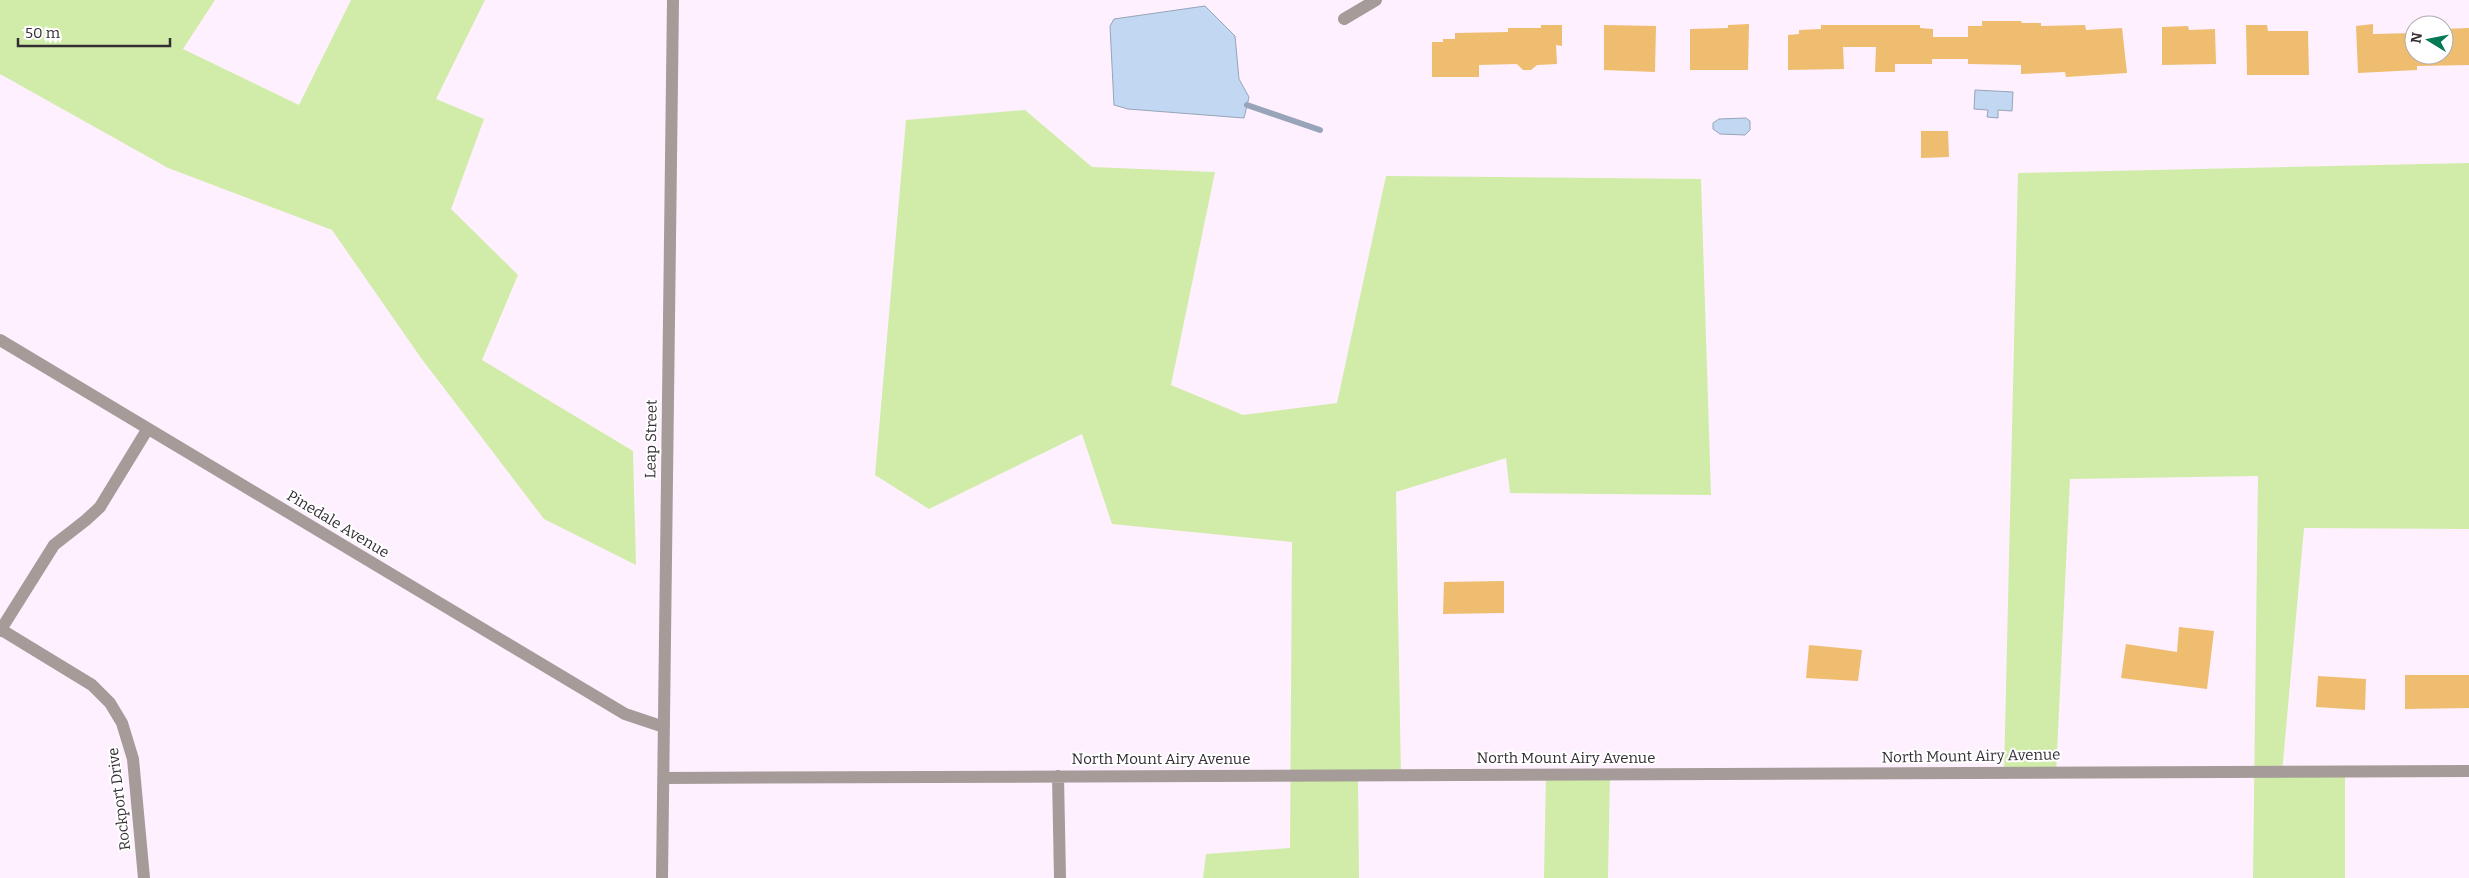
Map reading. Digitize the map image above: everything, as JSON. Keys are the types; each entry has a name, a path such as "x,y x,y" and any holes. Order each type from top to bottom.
{"street":[{"name":"Leap Street","path":"662,878 673,0"},
{"path":"1344,19 1376,0"},
{"name":"Pinedale Avenue","path":"0,340 147,430 625,714 664,727"},
{"path":"0,630 54,544 86,520 100,506 147,430"},
{"name":"Rockport Drive","path":"0,630 92,685 110,703 122,723 133,759 144,878"},
{"name":"North Mount Airy Avenue","path":"664,778 2469,771"},
{"path":"1058,776 1060,878"}],"green space":[{"path":"0,0 215,0 183,49 299,105 351,0 485,0 436,99 484,119 451,209 518,275 482,360 633,451 636,565 544,519 421,358 332,230 168,168 0,74"},
{"path":"1025,110 1092,167 1215,172 1171,385 1243,415 1337,403 1386,176 1701,179 1711,495 1510,493 1506,458 1396,492 1401,778 1358,777 1359,878 1203,878 1206,854 1290,848 1292,542 1112,524 1082,434 929,509 875,475 906,120"},
{"path":"2469,163 2469,529 2304,528 2282,773 2345,773 2345,878 2253,878 2258,476 2070,479 2056,774 2004,774 2018,173"},
{"path":"1546,773 1610,774 1608,878 1544,878"}],"water":[{"path":"1205,6 1235,36 1239,79 1249,97 1244,118 1128,109 1114,105 1110,26 1114,19"},
{"path":"1975,90 2013,92 2012,111 1998,110 1998,118 1987,117 1988,110 1974,109"},
{"path":"1746,118 1750,121 1750,130 1745,135 1720,134 1713,129 1713,123 1719,119"}],"building":[{"path":"1982,21 2021,21 2022,23 2041,23 2041,26 2085,25 2086,30 2122,28 2127,73 2066,77 2065,72 2021,74 2021,65 1968,64 1968,59 1932,59 1932,64 1895,64 1895,72 1875,72 1876,47 1843,47 1844,69 1788,70 1788,35 1799,34 1799,30 1821,29 1821,25 1920,25 1920,28 1933,29 1933,37 1968,37 1968,26 1982,26"},
{"path":"1749,24 1748,70 1690,70 1690,29 1728,28 1728,25"},
{"path":"2373,24 2373,34 2404,33 2404,65 2454,65 2454,29 2469,28 2469,65 2417,66 2417,70 2358,73 2356,26"},
{"path":"1541,25 1562,25 1562,46 1556,45 1557,64 1537,65 1531,70 1523,70 1517,64 1479,65 1479,77 1432,77 1432,42 1443,42 1443,39 1455,39 1455,33 1508,32 1508,28 1541,28"},
{"path":"1604,25 1656,26 1655,72 1604,70"},
{"path":"2246,25 2267,25 2268,31 2308,31 2309,75 2247,75"},
{"path":"2188,26 2189,30 2215,29 2216,64 2162,65 2162,27"},
{"path":"1921,131 1948,131 1949,157 1921,158"},
{"path":"1504,581 1504,613 1443,614 1444,582"},
{"path":"2179,627 2214,631 2207,689 2121,678 2126,644 2177,652"},
{"path":"1809,645 1862,650 1858,681 1806,678"},
{"path":"2405,675 2469,675 2469,708 2405,709"},
{"path":"2318,676 2366,679 2365,710 2316,707"}],"waterway":[{"path":"1247,105 1320,130"}]}
